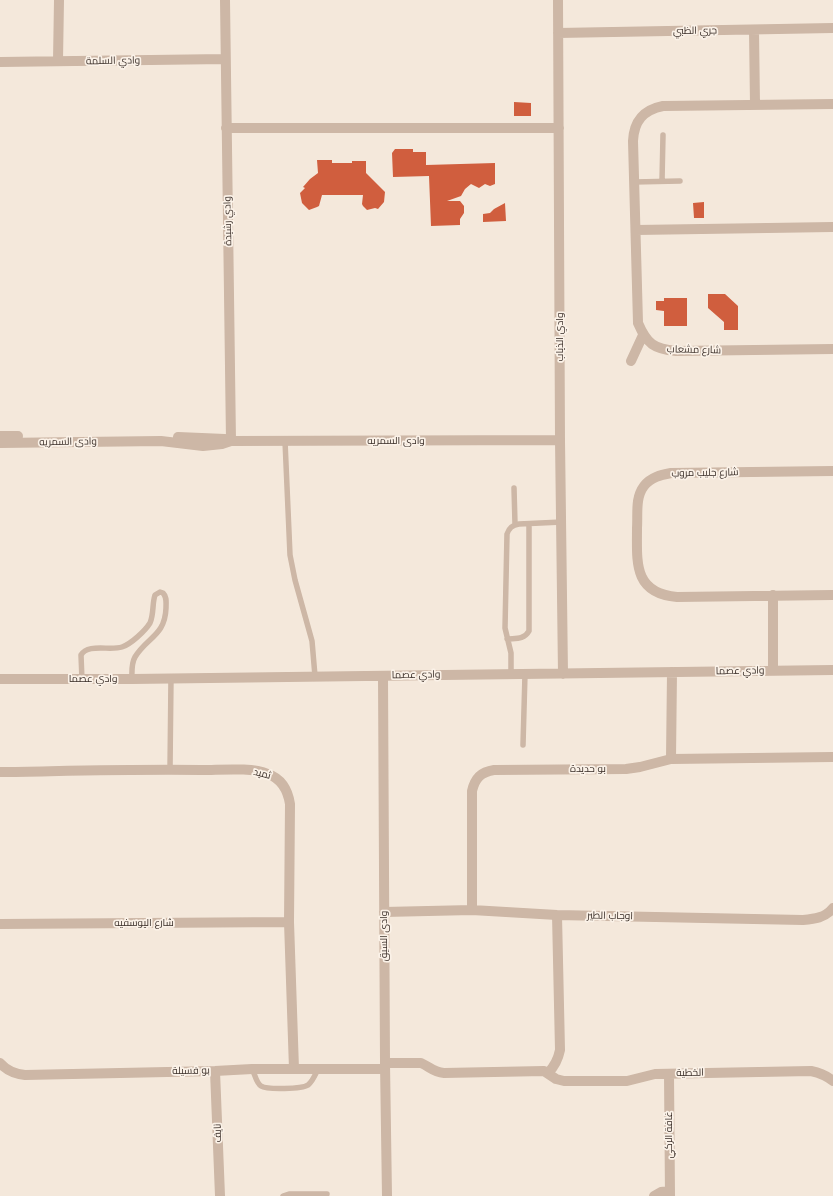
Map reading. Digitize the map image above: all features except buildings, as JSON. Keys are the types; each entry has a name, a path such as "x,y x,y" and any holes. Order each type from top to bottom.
{"street":[{"path":"58,61 59,0"},
{"name":"وادي رشيدة","path":"225,0 231,441"},
{"name":"وادي الذياب","path":"558,0 560,440 563,674"},
{"name":"جري الظبي","path":"558,33 833,28"},
{"path":"754,30 755,105"},
{"name":"وادي السلمة","path":"0,62 225,59"},
{"path":"631,361 643,335 638,323 634,182 634,133 640,117 654,108 663,106 833,104"},
{"path":"226,128 558,128"},
{"path":"636,230 833,227"},
{"name":"شارع مشعاب","path":"643,335 652,344 663,350 676,351 833,349"},
{"name":"وادى السمريه","path":"0,436 152,434 218,438 231,441"},
{"name":"وادى السمريه","path":"0,444 161,441 204,446 231,441 560,440"},
{"name":"شارع جليب مروب","path":"833,471 661,474 652,478 645,485 640,493 638,503 638,568 642,578 648,586 657,592 666,596 677,597 833,595"},
{"path":"773,596 773,671"},
{"name":"وادي عصما","path":"0,679 82,680 833,670"},
{"path":"671,759 672,672"},
{"name":"وادى السيق","path":"383,676 387,1196"},
{"name":"بو حديدة","path":"472,910 472,791 479,775 494,770 640,768 671,759 833,756"},
{"name":"ثميد","path":"0,772 170,769 253,770 273,776 284,786 290,804 289,922 294,1069"},
{"name":"اوجاب الطير","path":"384,912 472,910 557,915 803,920 824,916 832,910"},
{"path":"548,1073 555,1065 560,1050 557,915"},
{"name":"شارع اليوسفيه","path":"0,924 289,922"},
{"name":"بو فسيلة","path":"0,1063 12,1072 25,1075 252,1069 318,1069 385,1066"},
{"name":"الخطية","path":"385,1066 421,1063 434,1071 444,1073 541,1071 548,1073 556,1079 564,1081 628,1081 651,1075 669,1074 811,1071 828,1076 833,1081"},
{"name":"نايف","path":"215,1071 220,1196"},
{"name":"غافة الركي","path":"669,1074 670,1194"},
{"path":"654,1196 661,1192 670,1194"}],"lane":[{"path":"662,181 663,135"},
{"path":"634,182 680,181"},
{"path":"285,441 290,555 294,580 312,641 315,676"},
{"path":"514,488 515,524"},
{"path":"511,674 511,653 505,628 507,534 510,528 515,524 562,522"},
{"path":"507,639 525,637 529,631 529,524"},
{"path":"82,680 81,658 83,652 89,648 115,648 129,644 150,621 153,612 154,595 160,592 163,593 166,598 166,617 159,631 136,657 132,666 132,679"},
{"path":"523,745 525,674"},
{"path":"170,769 171,678"},
{"path":"252,1069 258,1083 263,1087 299,1088 311,1082 318,1069"},
{"path":"283,1196 289,1194 327,1194"}]}
